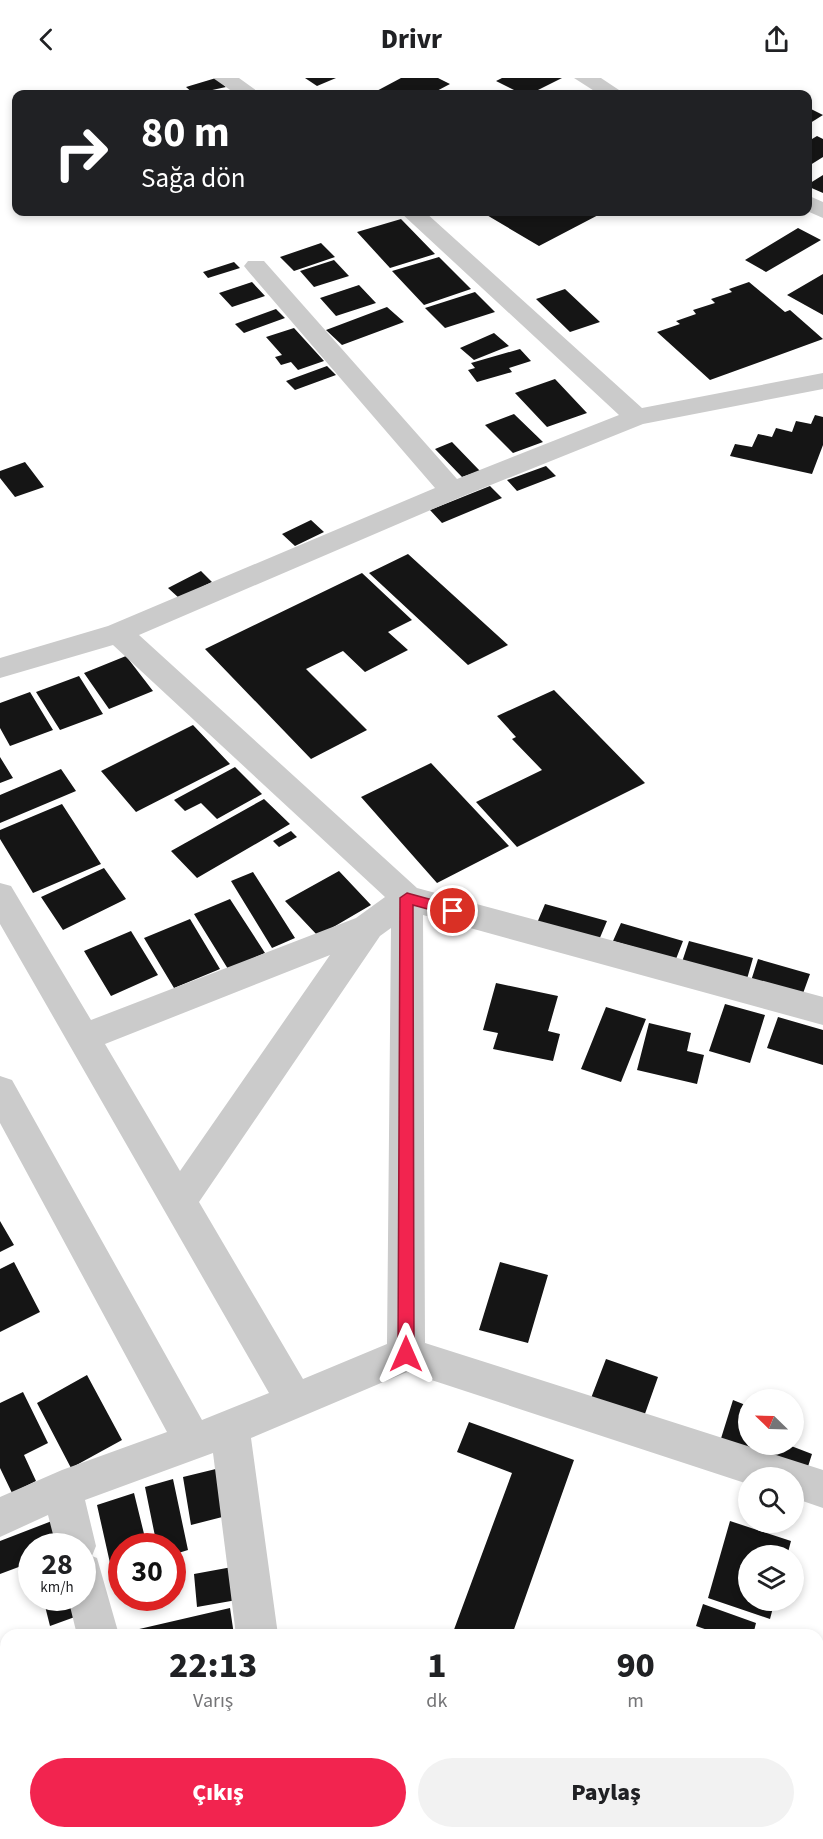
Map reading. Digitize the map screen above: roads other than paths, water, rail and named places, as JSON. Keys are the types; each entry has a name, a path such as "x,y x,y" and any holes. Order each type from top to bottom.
{"street":[{"path":"225,78 244,90"},
{"path":"585,78 607,90"},
{"path":"416,216 637,417"},
{"path":"256,266 452,491"},
{"path":"0,668 118,633 452,491 637,417 823,381"},
{"path":"118,633 407,898 823,1011"},
{"path":"0,895 296,1401"},
{"path":"85,1037 368,927 407,898"},
{"path":"406,1354 407,898"},
{"path":"179,1201 368,927"},
{"path":"0,1090 193,1442"},
{"path":"0,1517 62,1489 230,1428 406,1354 754,1467"},
{"path":"230,1428 256,1629"},
{"path":"804,1482 823,1489"},
{"path":"62,1489 73,1533"},
{"path":"92,1611 96,1629"}]}
